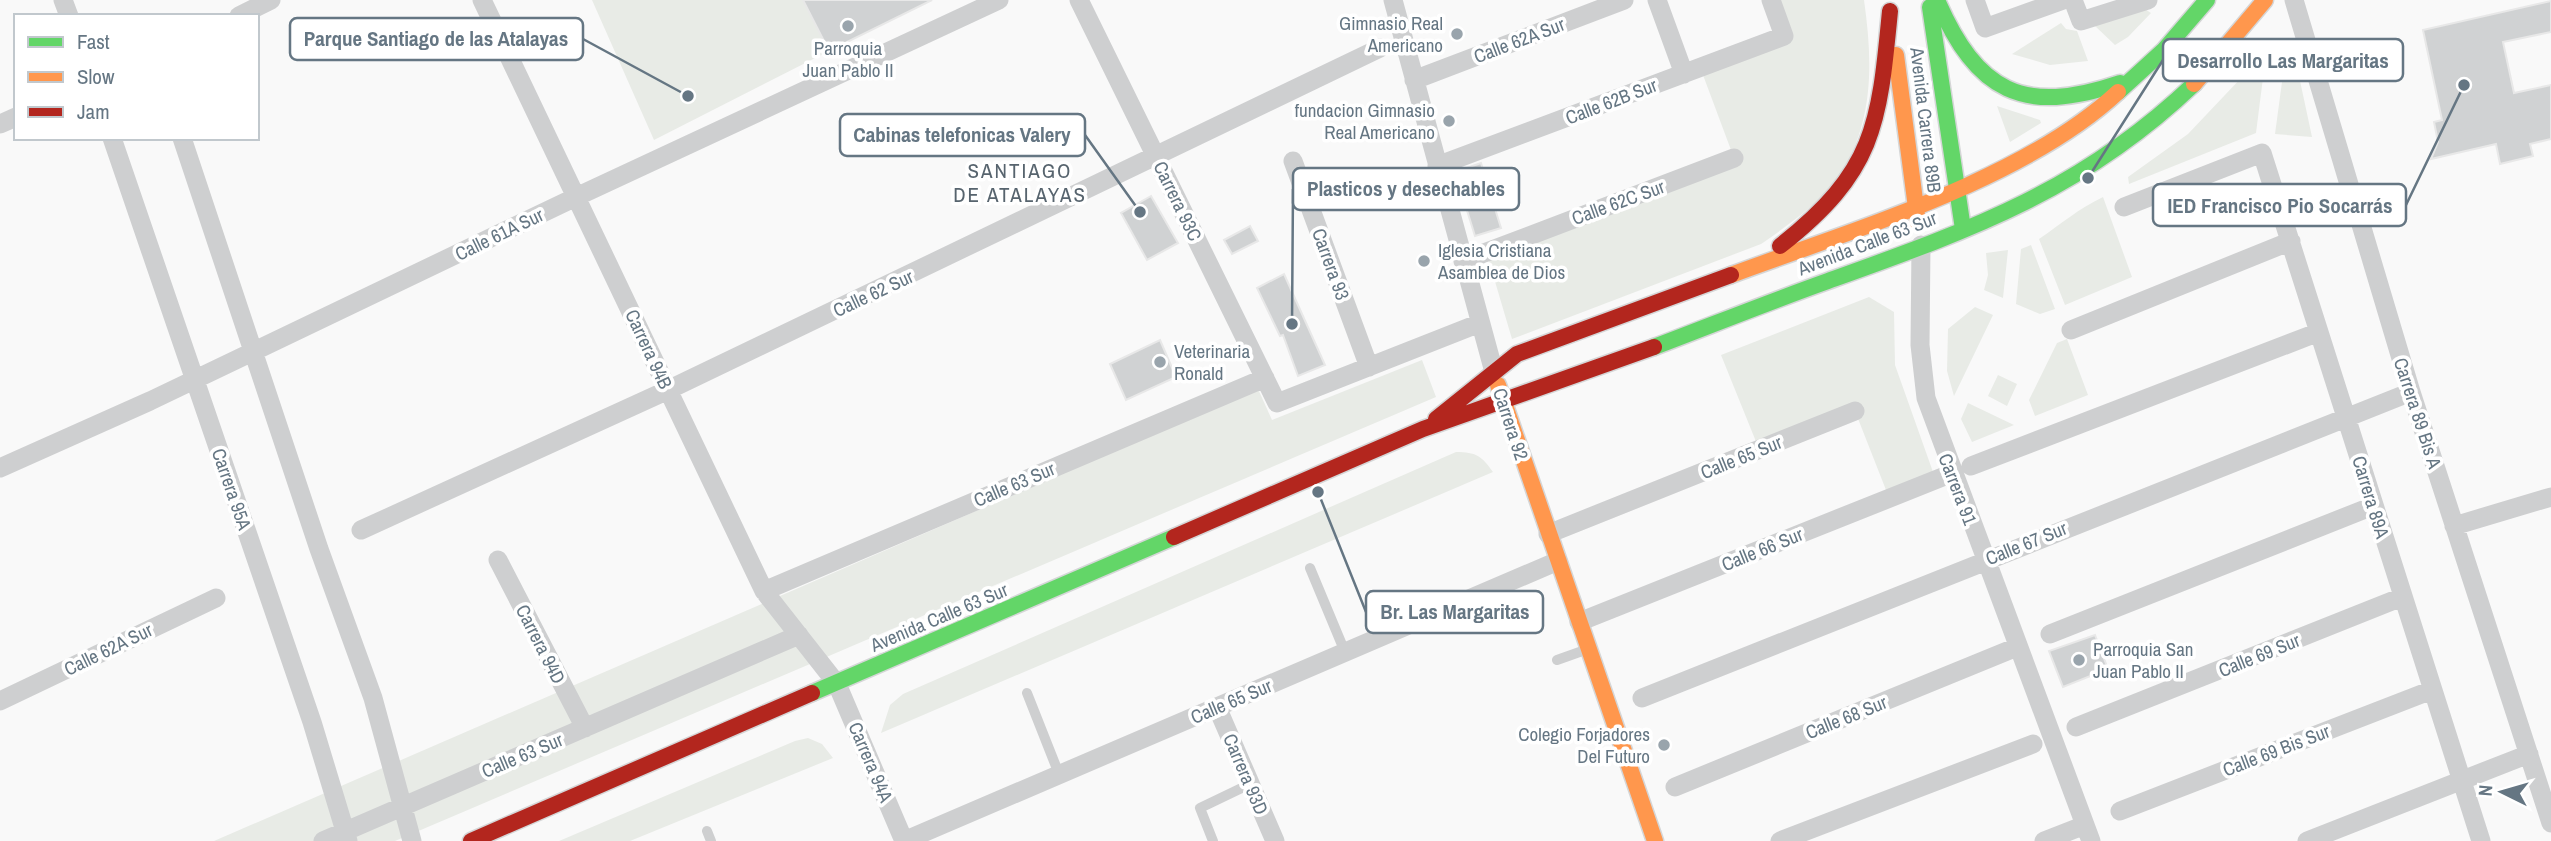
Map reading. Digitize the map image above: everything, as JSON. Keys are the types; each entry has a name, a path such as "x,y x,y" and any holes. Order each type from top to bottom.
{"main road":[{"name":"Avenida Carrera 89B","path":"1930,0 1963,229"},
{"path":"1937,0 1953,35 1972,64 1984,76 2004,86 2029,94 2079,96 2139,75"},
{"name":"Avenida Calle 63 Sur","path":"1423,429 1517,354 1916,206 2019,160 2072,129 2139,75 2207,0"},
{"name":"Avenida Calle 63 Sur","path":"479,839 1423,429 1503,404 1963,229 2049,192 2106,159 2164,114 2237,38 2266,0"},
{"name":"Avenida Carrera 89B","path":"1889,6 1920,245"},
{"path":"1749,268 1812,223 1852,177 1862,159 1879,104 1889,6"},
{"name":"Carrera 92","path":"1494,372 1655,841"}],"street":[{"path":"243,14 271,0"},
{"name":"Carrera 94B","path":"482,0 764,591 837,684"},
{"name":"Calle 61A Sur","path":"0,468 193,381 576,197 999,0"},
{"name":"Carrera 93C","path":"1079,0 1277,403 1369,367"},
{"name":"Carrera 92","path":"1393,0 1494,372"},
{"name":"Calle 62A Sur","path":"1414,80 1625,0"},
{"path":"1657,0 1684,74"},
{"name":"Calle 62B Sur","path":"1437,166 1784,36 1770,0"},
{"path":"1975,0 1985,28 2063,0"},
{"path":"2073,0 2081,21 2148,0"},
{"name":"Carrera 89 Bis A","path":"2294,0 2411,392 2551,823"},
{"name":"Calle 62 Sur","path":"361,530 668,390 1157,158 1380,48"},
{"name":"Carrera 95A","path":"114,140 163,280 193,381 308,710 347,836"},
{"path":"183,140 373,698 412,841"},
{"name":"Carrera 89A","path":"2124,207 2262,153 2482,841"},
{"name":"Calle 62C Sur","path":"1463,261 1734,158"},
{"name":"Carrera 93","path":"1293,161 1369,367"},
{"path":"2071,330 2291,241"},
{"name":"Carrera 91","path":"1920,245 1920,345 1926,398 2088,833"},
{"path":"1369,367 1480,323"},
{"path":"1971,466 2319,332"},
{"name":"Calle 63 Sur","path":"764,591 1265,378"},
{"name":"Calle 67 Sur","path":"1643,698 1984,559 2411,392"},
{"name":"Calle 65 Sur","path":"1548,534 1855,411"},
{"name":"Calle 66 Sur","path":"1579,622 1945,476"},
{"path":"2454,526 2550,500"},
{"path":"2050,634 2373,506"},
{"name":"Carrera 94D","path":"498,560 584,728"},
{"name":"Calle 65 Sur","path":"904,841 1558,561"},
{"name":"Calle 69 Sur","path":"2076,727 2402,597"},
{"name":"Calle 62A Sur","path":"0,701 216,598"},
{"name":"Calle 63 Sur","path":"323,841 347,836 402,806 799,635"},
{"name":"Calle 68 Sur","path":"1675,787 2017,647"},
{"name":"Carrera 94A","path":"837,684 904,841"},
{"name":"Calle 69 Bis Sur","path":"2120,811 2432,690"},
{"name":"Carrera 93D","path":"1217,707 1275,841"},
{"path":"1780,841 2033,744"},
{"path":"2307,841 2529,754"},
{"path":"2044,841 2088,833"}],"lane":[{"path":"1310,568 1345,652"},
{"path":"1557,660 1588,649"},
{"path":"1027,693 1059,775"},
{"path":"1213,841 1200,808 1250,784"}],"shaded area":[{"path":"592,0 803,0 829,51 654,140"},
{"path":"1771,0 1864,0 1869,46 1865,113 1850,156 1833,186 1803,213 1761,244 1512,339 1486,251 1734,158 1700,67 1784,36"},
{"path":"2143,8 2151,13 2128,37 2115,45 2094,25"},
{"path":"2061,23 2066,29 2077,31 2088,61 2050,65 2012,54"},
{"path":"2260,58 2265,62 2256,133 2129,184 2128,177 2188,134"},
{"path":"2296,62 2312,137 2275,134 2284,67"},
{"path":"1997,106 2040,120 2041,123 2010,142"},
{"path":"2103,197 2132,277 2065,305 2039,239"},
{"path":"2031,245 2055,309 2040,314 2016,304 2021,249"},
{"path":"2008,250 2003,298 1984,290 1988,275 1986,253"},
{"path":"1869,297 1894,312 1895,365 1933,472 1886,490 1855,411 1759,449 1721,355"},
{"path":"1975,307 1993,315 1954,396 1947,371 1948,329"},
{"path":"2067,339 2088,395 2035,416 2029,400 2057,343"},
{"path":"1422,360 1436,397 395,841 214,841 1258,389 1272,420"},
{"path":"1998,375 2017,384 2007,406 1988,396"},
{"path":"1968,403 2014,425 1972,442 1961,419"},
{"path":"1456,452 1478,456 1493,472 881,733 890,705 903,694"},
{"path":"808,738 822,744 833,758 630,841 559,841 795,741"}],"building":[{"name":"Parroquia Juan Pablo II","path":"803,0 932,0 829,51"},
{"path":"2551,1 2551,32 2503,42 2514,93 2551,85 2551,139 2530,144 2533,156 2500,164 2496,144 2431,159 2438,142 2434,122 2442,120 2423,30"},
{"path":"1481,163 1501,228 1475,236 1455,172"},
{"path":"1151,196 1178,243 1147,260 1121,213"},
{"path":"1250,226 1258,241 1232,254 1224,240"},
{"path":"1284,274 1325,365 1298,376 1283,335 1280,336 1257,288"},
{"path":"1160,340 1176,377 1126,400 1110,364"},
{"name":"Parroquia San Juan Pablo II","path":"2095,635 2108,669 2063,687 2049,651"}],"traffic: fast":[{"path":"1937,0 1952,31 1969,56 1987,75 2007,88 2030,95 2056,97 2086,93 2120,83"},
{"path":"2118,92 2164,50 2207,0"},
{"path":"1930,7 1963,229"},
{"path":"1654,347 1929,244 2022,204 2110,153 2194,84"},
{"path":"812,693 1174,537"}],"traffic: slow":[{"path":"2194,84 2265,0"},
{"path":"1896,55 1918,223"},
{"path":"1731,275 1882,221 1986,177 2035,151 2079,123 2118,92"},
{"path":"1498,385 1655,841"}],"traffic: jam":[{"path":"1780,246 1836,194 1854,169 1866,144 1882,86 1890,11"},
{"path":"1436,419 1517,354 1731,275"},
{"path":"1174,537 1423,429 1654,347"},
{"path":"471,841 812,693"}],"place":[{"name":"Parroquia Juan Pablo II","path":"848,26"},
{"name":"Gimnasio Real Americano","path":"1457,34"},
{"name":"IED Francisco Pio Socarrás","path":"2464,85"},
{"name":"Parque Santiago de las Atalayas","path":"688,96"},
{"name":"fundacion Gimnasio Real Americano","path":"1449,121"},
{"name":"Desarrollo Las Margaritas","path":"2088,178"},
{"name":"Cabinas telefonicas Valery","path":"1140,212"},
{"name":"Iglesia Cristiana Asamblea de Dios","path":"1424,261"},
{"name":"Plasticos y desechables","path":"1292,324"},
{"name":"Veterinaria Ronald","path":"1160,362"},
{"name":"Br. Las Margaritas","path":"1318,492"},
{"name":"Parroquia San Juan Pablo II","path":"2079,660"},
{"name":"Colegio Forjadores Del Futuro","path":"1664,745"}],"district":[{"name":"SANTIAGO DE ATALAYAS","path":"1020,183"}]}
